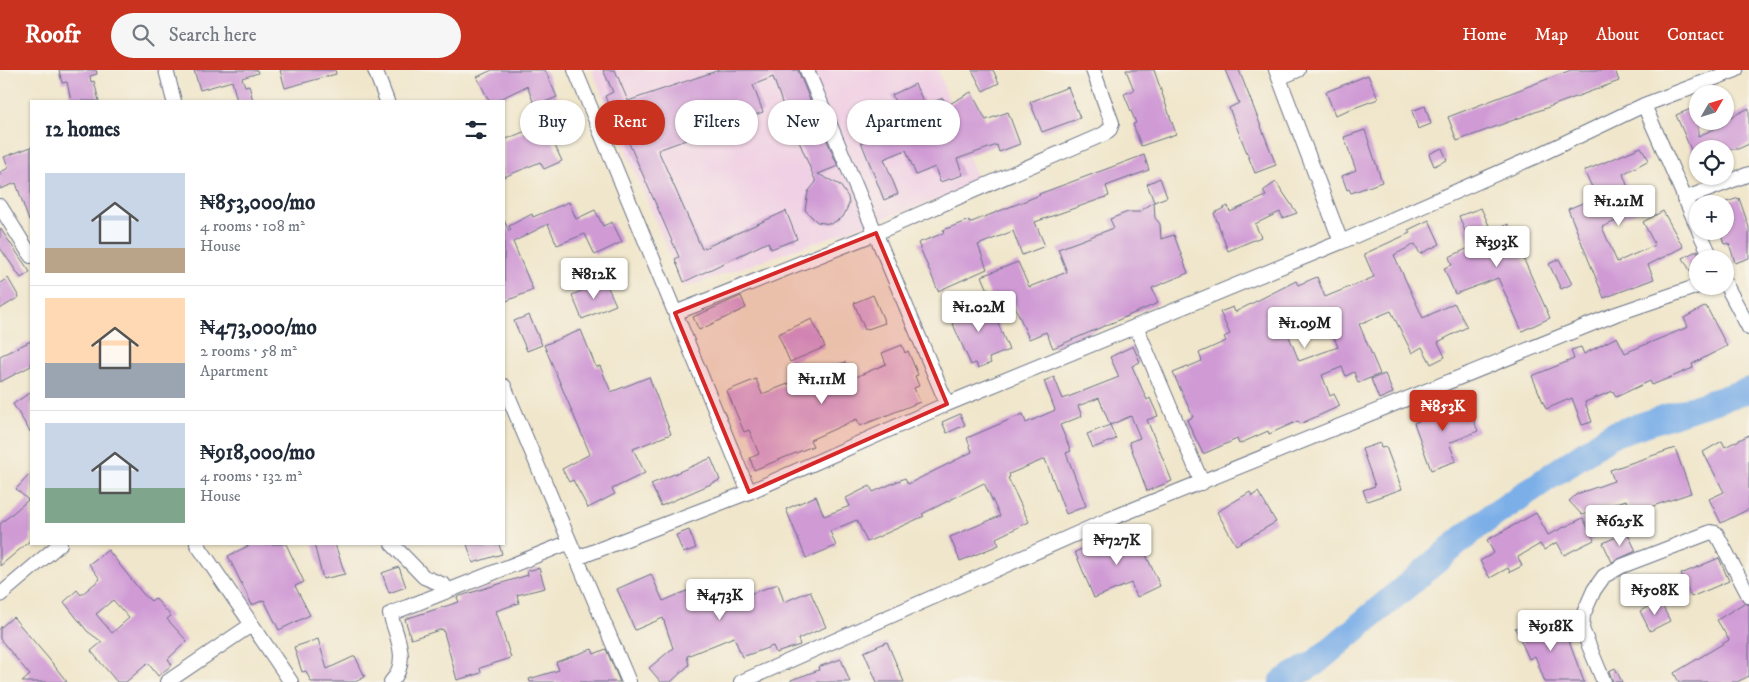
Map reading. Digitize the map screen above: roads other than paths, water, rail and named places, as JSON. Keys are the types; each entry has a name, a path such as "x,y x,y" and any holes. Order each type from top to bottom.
{"street":[{"path":"166,70 174,100"},
{"path":"375,70 387,100"},
{"path":"575,70 749,492"},
{"path":"807,70 947,404"},
{"path":"674,313 876,232 1104,134 1110,129 1112,122 1093,70"},
{"path":"1298,70 1277,74 1342,242"},
{"path":"577,558 749,492 947,404 1342,242 1539,155 1644,106 1736,70"},
{"path":"1644,106 1689,209"},
{"path":"1684,199 1749,174"},
{"path":"0,206 30,254"},
{"path":"741,682 1006,563 1616,314 1689,289"},
{"path":"1731,295 1749,328"},
{"path":"1136,326 1202,483"},
{"path":"505,388 628,682"},
{"path":"1599,680 1582,628 1583,615 1604,576 1711,532 1716,533 1749,596"},
{"path":"391,682 399,674 402,664 400,646 390,614 570,542"},
{"path":"0,595 59,545"},
{"path":"198,545 291,682"},
{"path":"393,545 424,577 444,585 448,590"},
{"path":"167,682 251,625"}],"waterway":[{"path":"1282,682 1315,663 1479,525 1611,435 1749,390"}]}
